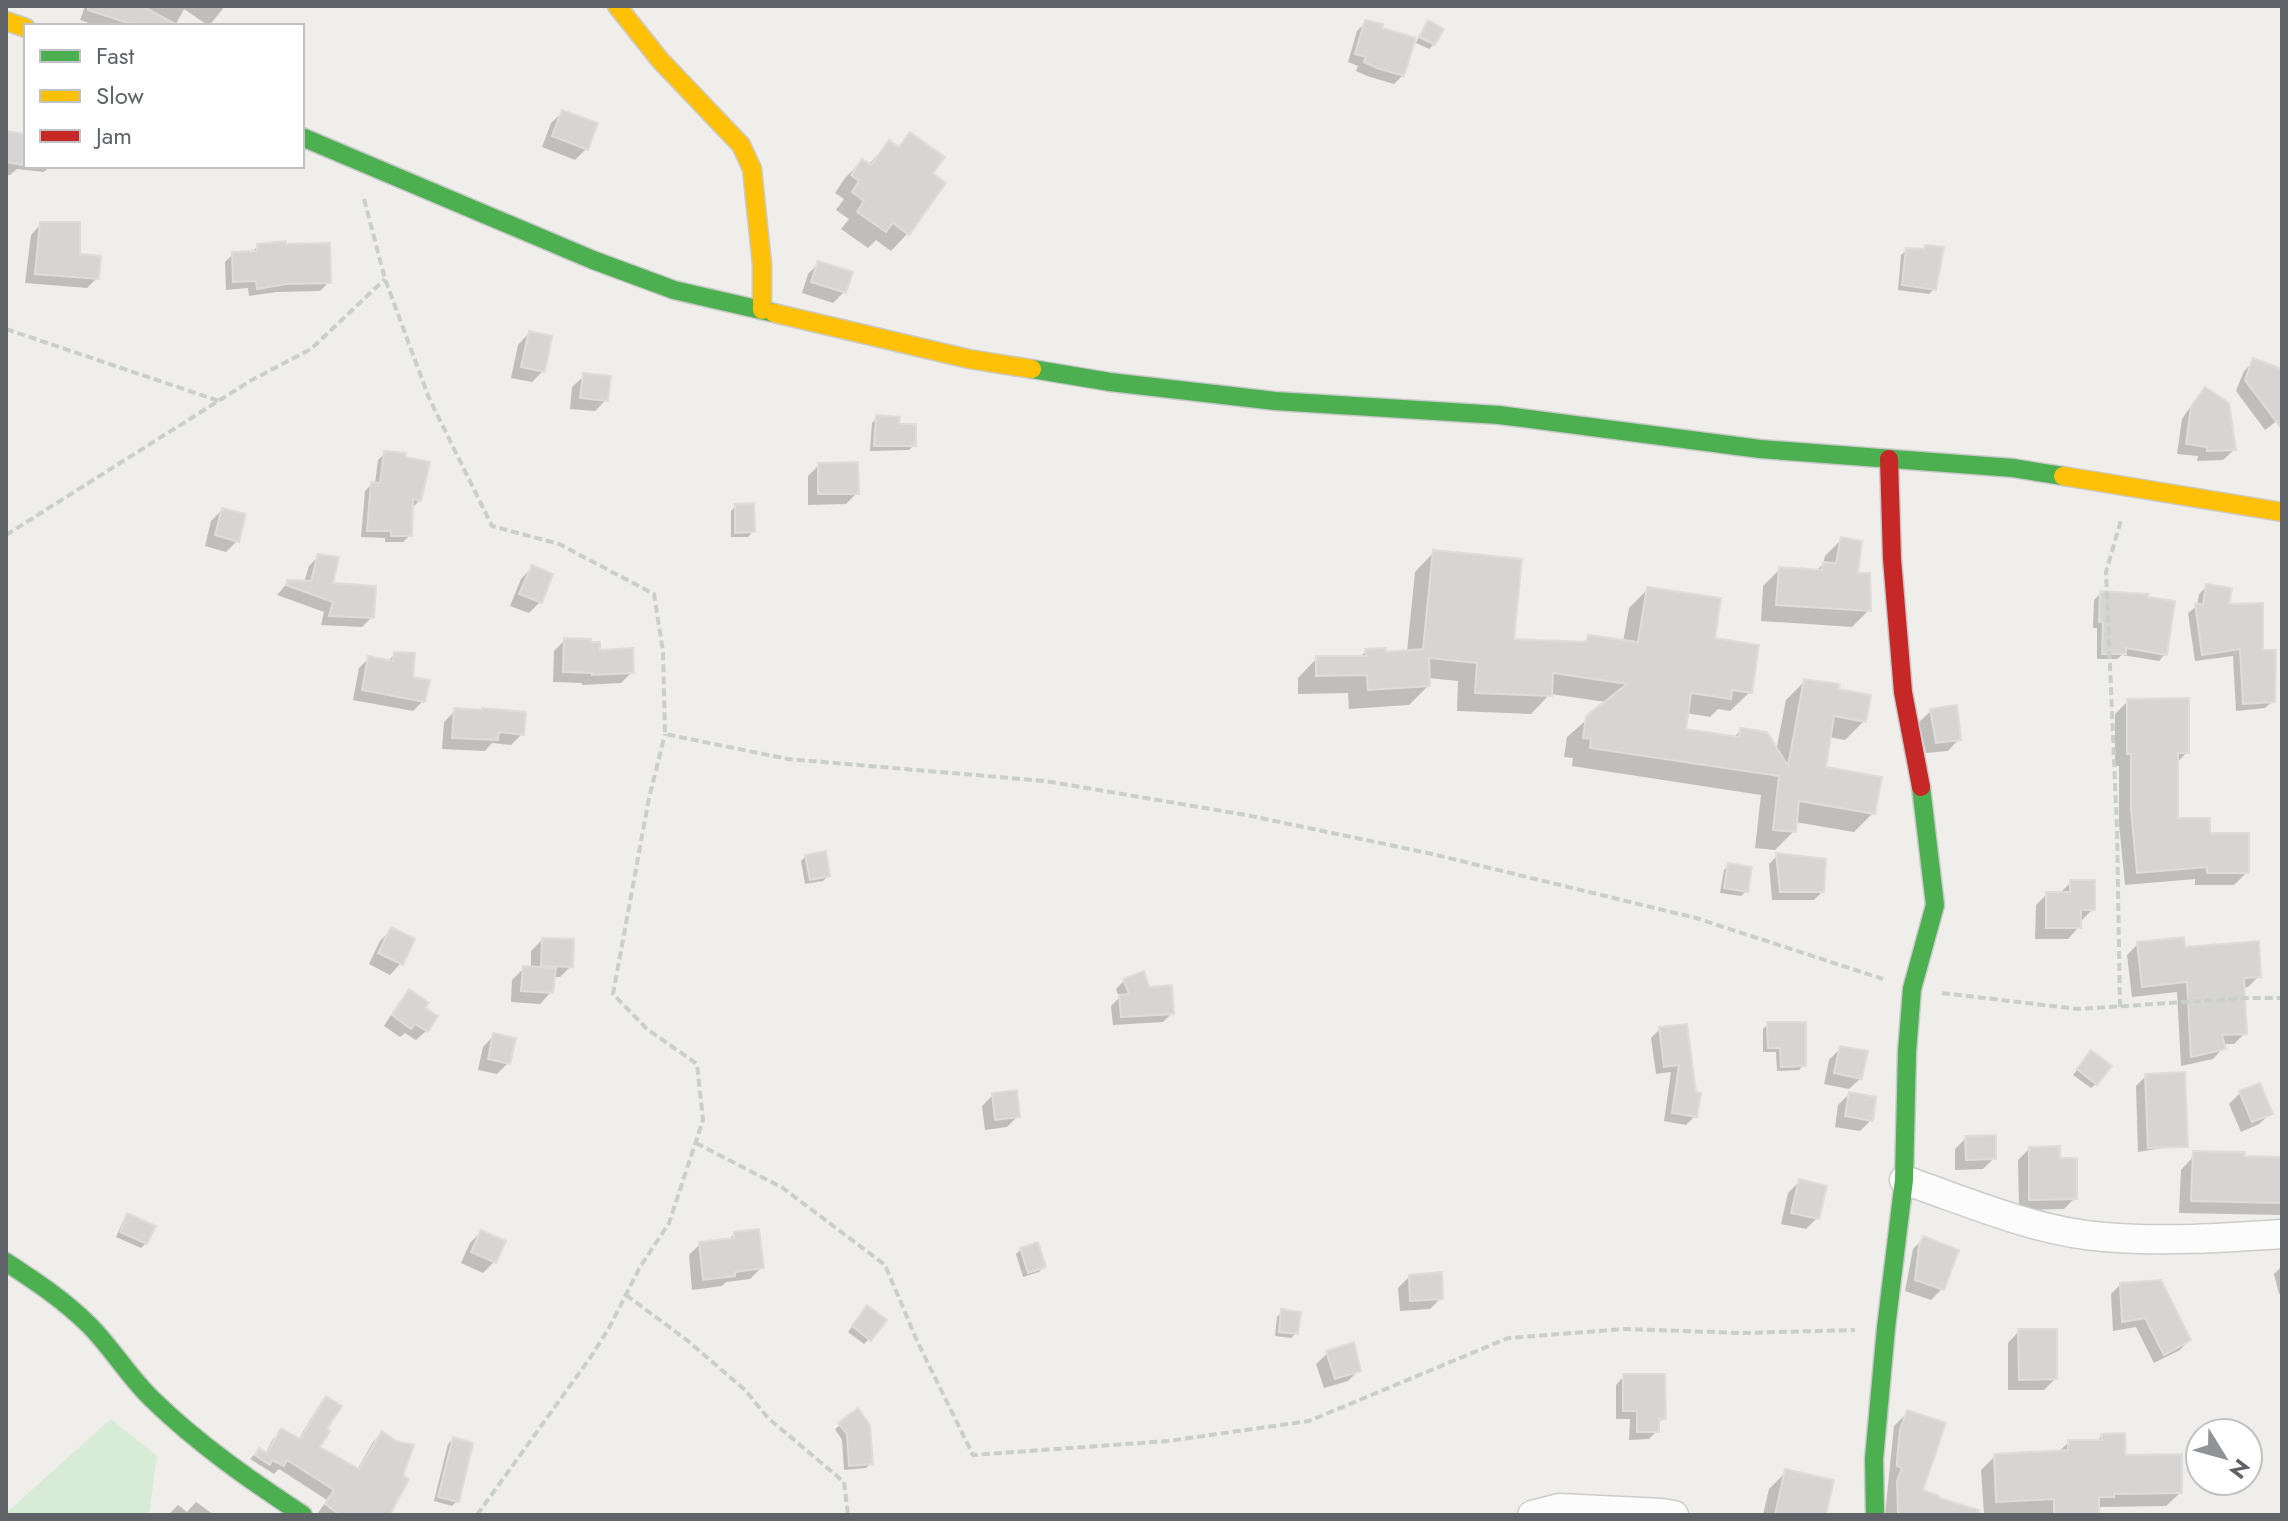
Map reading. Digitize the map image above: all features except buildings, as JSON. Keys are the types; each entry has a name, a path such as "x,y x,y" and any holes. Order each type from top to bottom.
{"main road":[{"path":"617,6 660,60 741,145 752,169 762,264 762,310"},
{"path":"304,138 593,260 674,290 969,359 1110,382 1275,401 1499,415 1760,449 2013,468 2282,512"},
{"path":"1875,1515 1874,1459 1904,1180 1912,989 1935,905 1921,789 1902,677 1892,559 1889,459"},
{"path":"6,1262 51,1292 90,1326 151,1398 201,1444 303,1515"}],"street":[{"path":"1904,1180 2036,1225 2103,1237 2192,1239 2282,1234"},
{"path":"1532,1515 1559,1508 1674,1515"}],"path":[{"path":"354,160 385,279 429,398 492,526 559,544 654,594 663,652 665,734 649,798 613,994 647,1029 697,1064 703,1120 669,1223 640,1267 590,1358 477,1515"},
{"path":"6,535 250,381 311,349 385,279"},
{"path":"6,329 219,401"},
{"path":"2120,1007 2117,829 2106,572 2130,486"},
{"path":"665,734 788,759 1045,781 1246,815 1428,853 1696,918 1912,989 2078,1009 2282,998"},
{"path":"696,1143 783,1188 885,1265 918,1343 973,1455 1168,1441 1309,1421 1508,1338 1624,1329 1741,1333 1886,1328"},
{"path":"626,1295 688,1341 745,1390 768,1418 844,1482 848,1515"}],"green space":[{"path":"111,1419 157,1456 149,1515 6,1515 6,1513"}],"traffic: fast":[{"path":"304,138 593,260 674,290 774,313"},
{"path":"1032,369 1110,382 1275,401 1499,415 1760,449 2013,468 2063,476"},
{"path":"1875,1515 1874,1459 1904,1180 1912,989 1935,905 1921,787"},
{"path":"6,1262 79,1316 144,1390 188,1431 244,1475 303,1515"}],"traffic: slow":[{"path":"617,6 660,60 741,145 752,169 762,264 762,310"},
{"path":"6,21 24,27"},
{"path":"774,313 969,359 1032,369"},
{"path":"2063,476 2282,512"}],"traffic: jam":[{"path":"1889,459 1892,559 1903,692 1921,787"}]}
